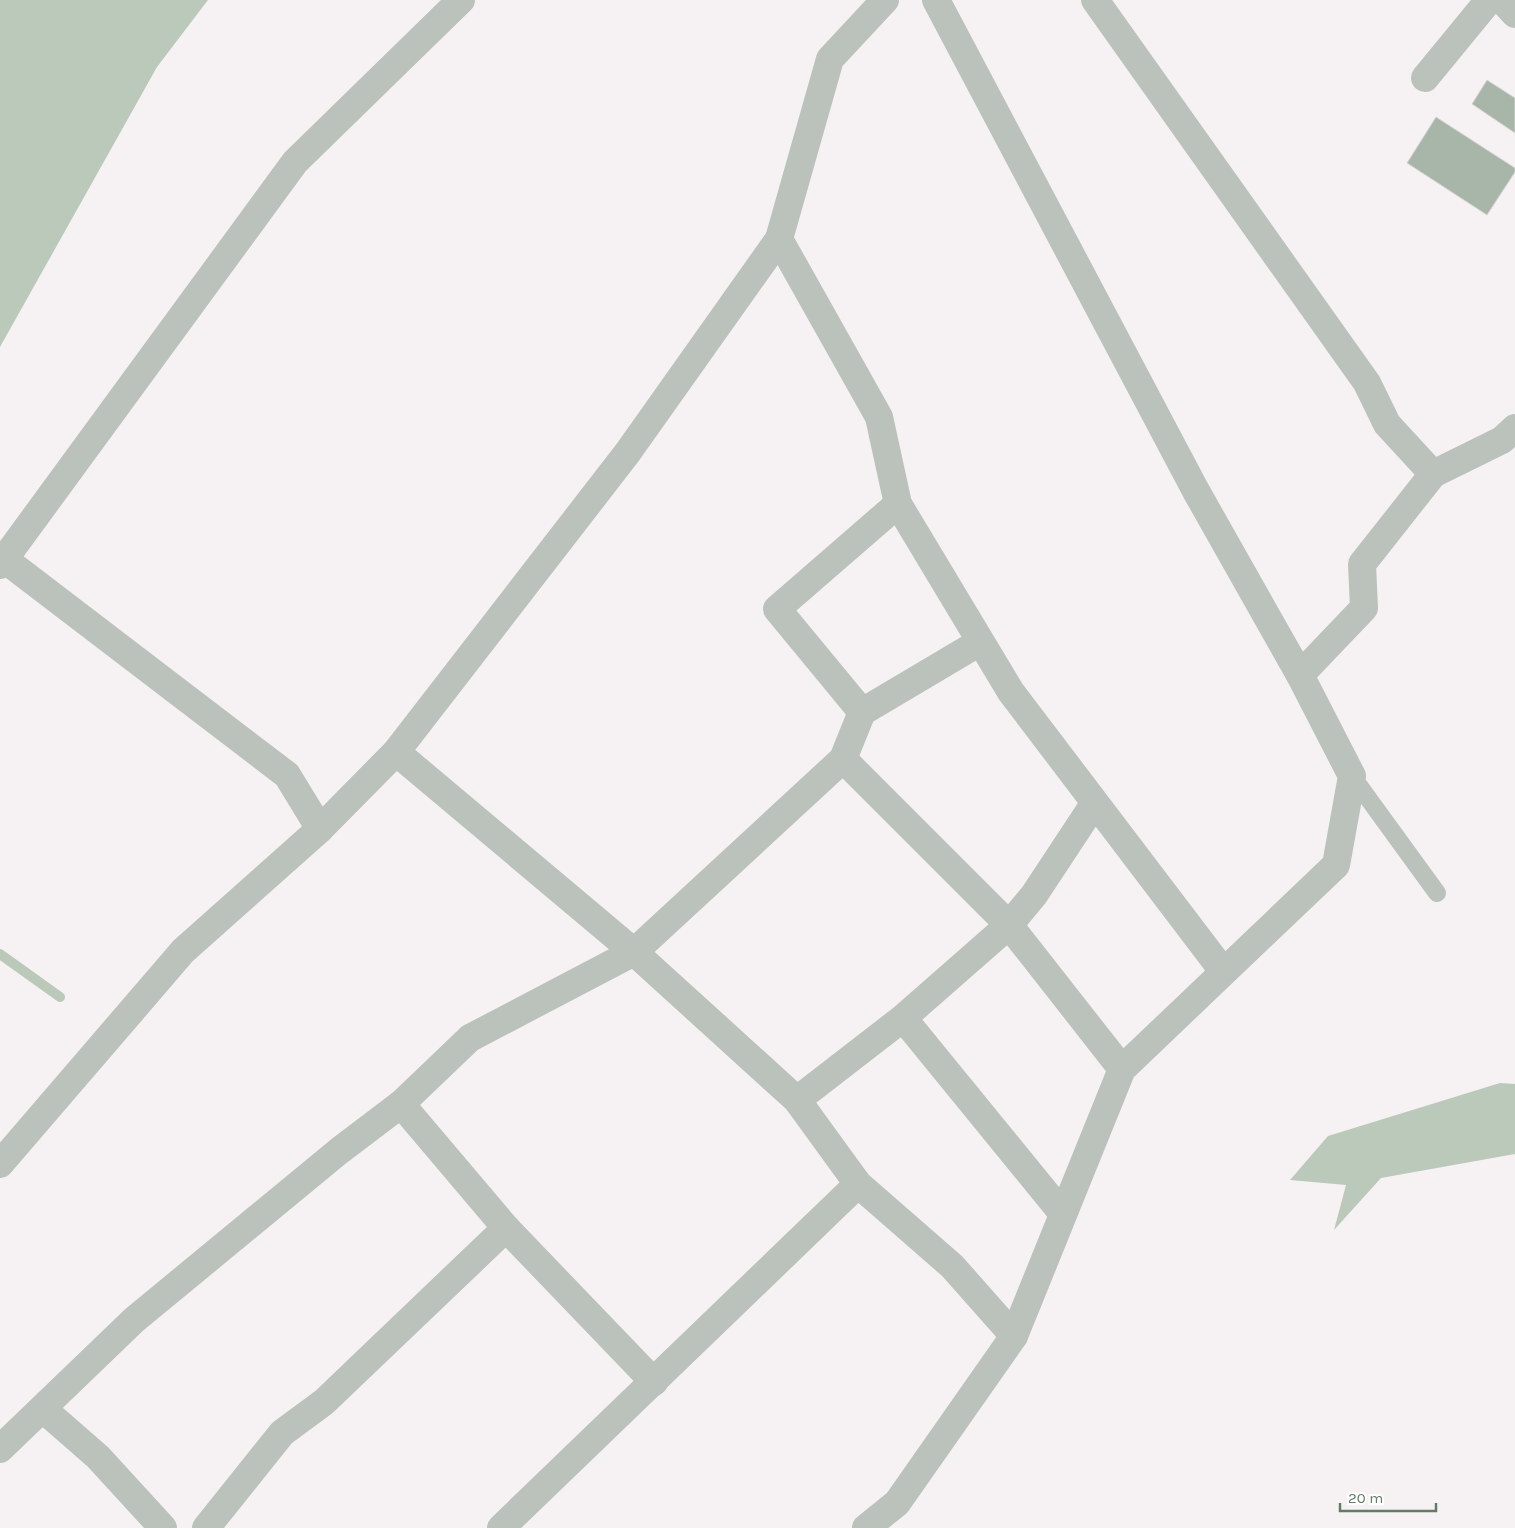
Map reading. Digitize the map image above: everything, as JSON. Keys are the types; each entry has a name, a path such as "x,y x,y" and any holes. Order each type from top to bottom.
{"street":[{"path":"320,829 287,775 2,562 295,162 461,0"},
{"path":"0,1164 183,951 320,829 396,752 628,452 779,239 830,59 885,0"},
{"path":"866,1528 898,1503 1014,1336 1122,1069 1336,865 1352,776 1300,675 1196,491 936,0"},
{"path":"1095,0 1367,383 1387,424 1433,474"},
{"path":"1425,78 1489,0"},
{"path":"1502,0 1515,14"},
{"path":"779,239 879,417 898,504 1010,692 1223,971"},
{"path":"1300,675 1364,608 1362,564 1433,474 1502,440 1515,428"},
{"path":"862,712 776,609 898,504"},
{"path":"0,1449 134,1320 339,1151 401,1104 470,1038 634,952 843,759 862,712 980,642"},
{"path":"396,752 634,952 796,1100 858,1184 952,1266 1014,1336"},
{"path":"843,759 1009,925 1122,1069"},
{"path":"796,1100 903,1018 1009,925 1034,895 1094,804"},
{"path":"903,1018 1063,1214"},
{"path":"401,1104 506,1228 654,1382"},
{"path":"500,1528 858,1184"},
{"path":"206,1528 282,1433 324,1402 506,1228"},
{"path":"42,1409 98,1457 163,1528"}],"lane":[{"path":"1352,776 1437,893"}],"shaded area":[{"path":"0,0 208,0 157,67 0,347"},
{"path":"1500,1083 1515,1084 1515,1154 1381,1178 1334,1230 1346,1185 1290,1180 1328,1136"}],"building":[{"path":"1487,80 1515,98 1515,133 1472,104"},
{"path":"1436,117 1515,168 1515,172 1487,215 1407,163"}],"waterway":[{"path":"0,954 60,997"}]}
